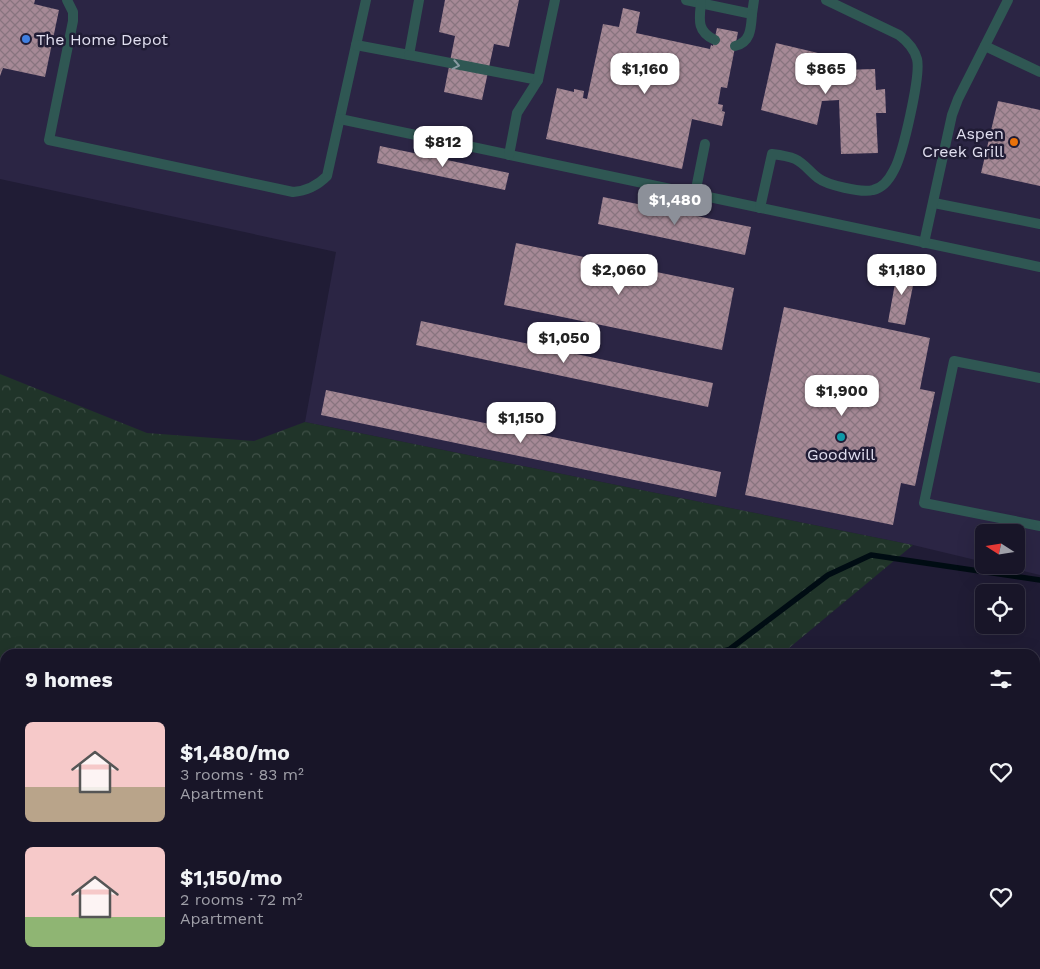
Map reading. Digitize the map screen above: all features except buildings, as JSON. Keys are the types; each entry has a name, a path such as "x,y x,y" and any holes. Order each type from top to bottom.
{"lane":[{"path":"67,0 73,12 73,21 49,140 293,192 312,188 327,176 366,0"},
{"path":"408,55 420,0"},
{"path":"509,154 517,113 538,80 556,0"},
{"path":"686,0 752,14"},
{"path":"735,46 747,39 751,29 754,0"},
{"path":"760,208 772,154 794,159 803,164 819,179 829,184 859,190 872,190 881,187 889,179 895,168 910,113 917,72 917,60 907,41 898,35 826,0"},
{"path":"924,242 952,115 958,99 1008,0"},
{"path":"701,3 699,21 703,32 715,40"},
{"path":"356,45 538,80"},
{"path":"985,46 1040,72"},
{"path":"340,119 1040,267"},
{"path":"695,194 705,144"},
{"path":"934,203 1040,224"},
{"path":"1040,378 954,361 924,503 1040,526"}],"shaded area":[{"path":"0,0 1040,0 1040,575 1025,571 1025,524 975,524 975,560 913,545 305,422 336,252 0,179"}],"green space":[{"path":"0,374 147,433 254,441 305,422 913,545 789,648 0,649"}],"waterway":[{"path":"730,649 828,575 871,555 1040,580"}],"place":[{"name":"The Home Depot","path":"26,39"},
{"name":"Aspen Creek Grill","path":"1014,142"},
{"name":"Goodwill","path":"841,437"}]}
